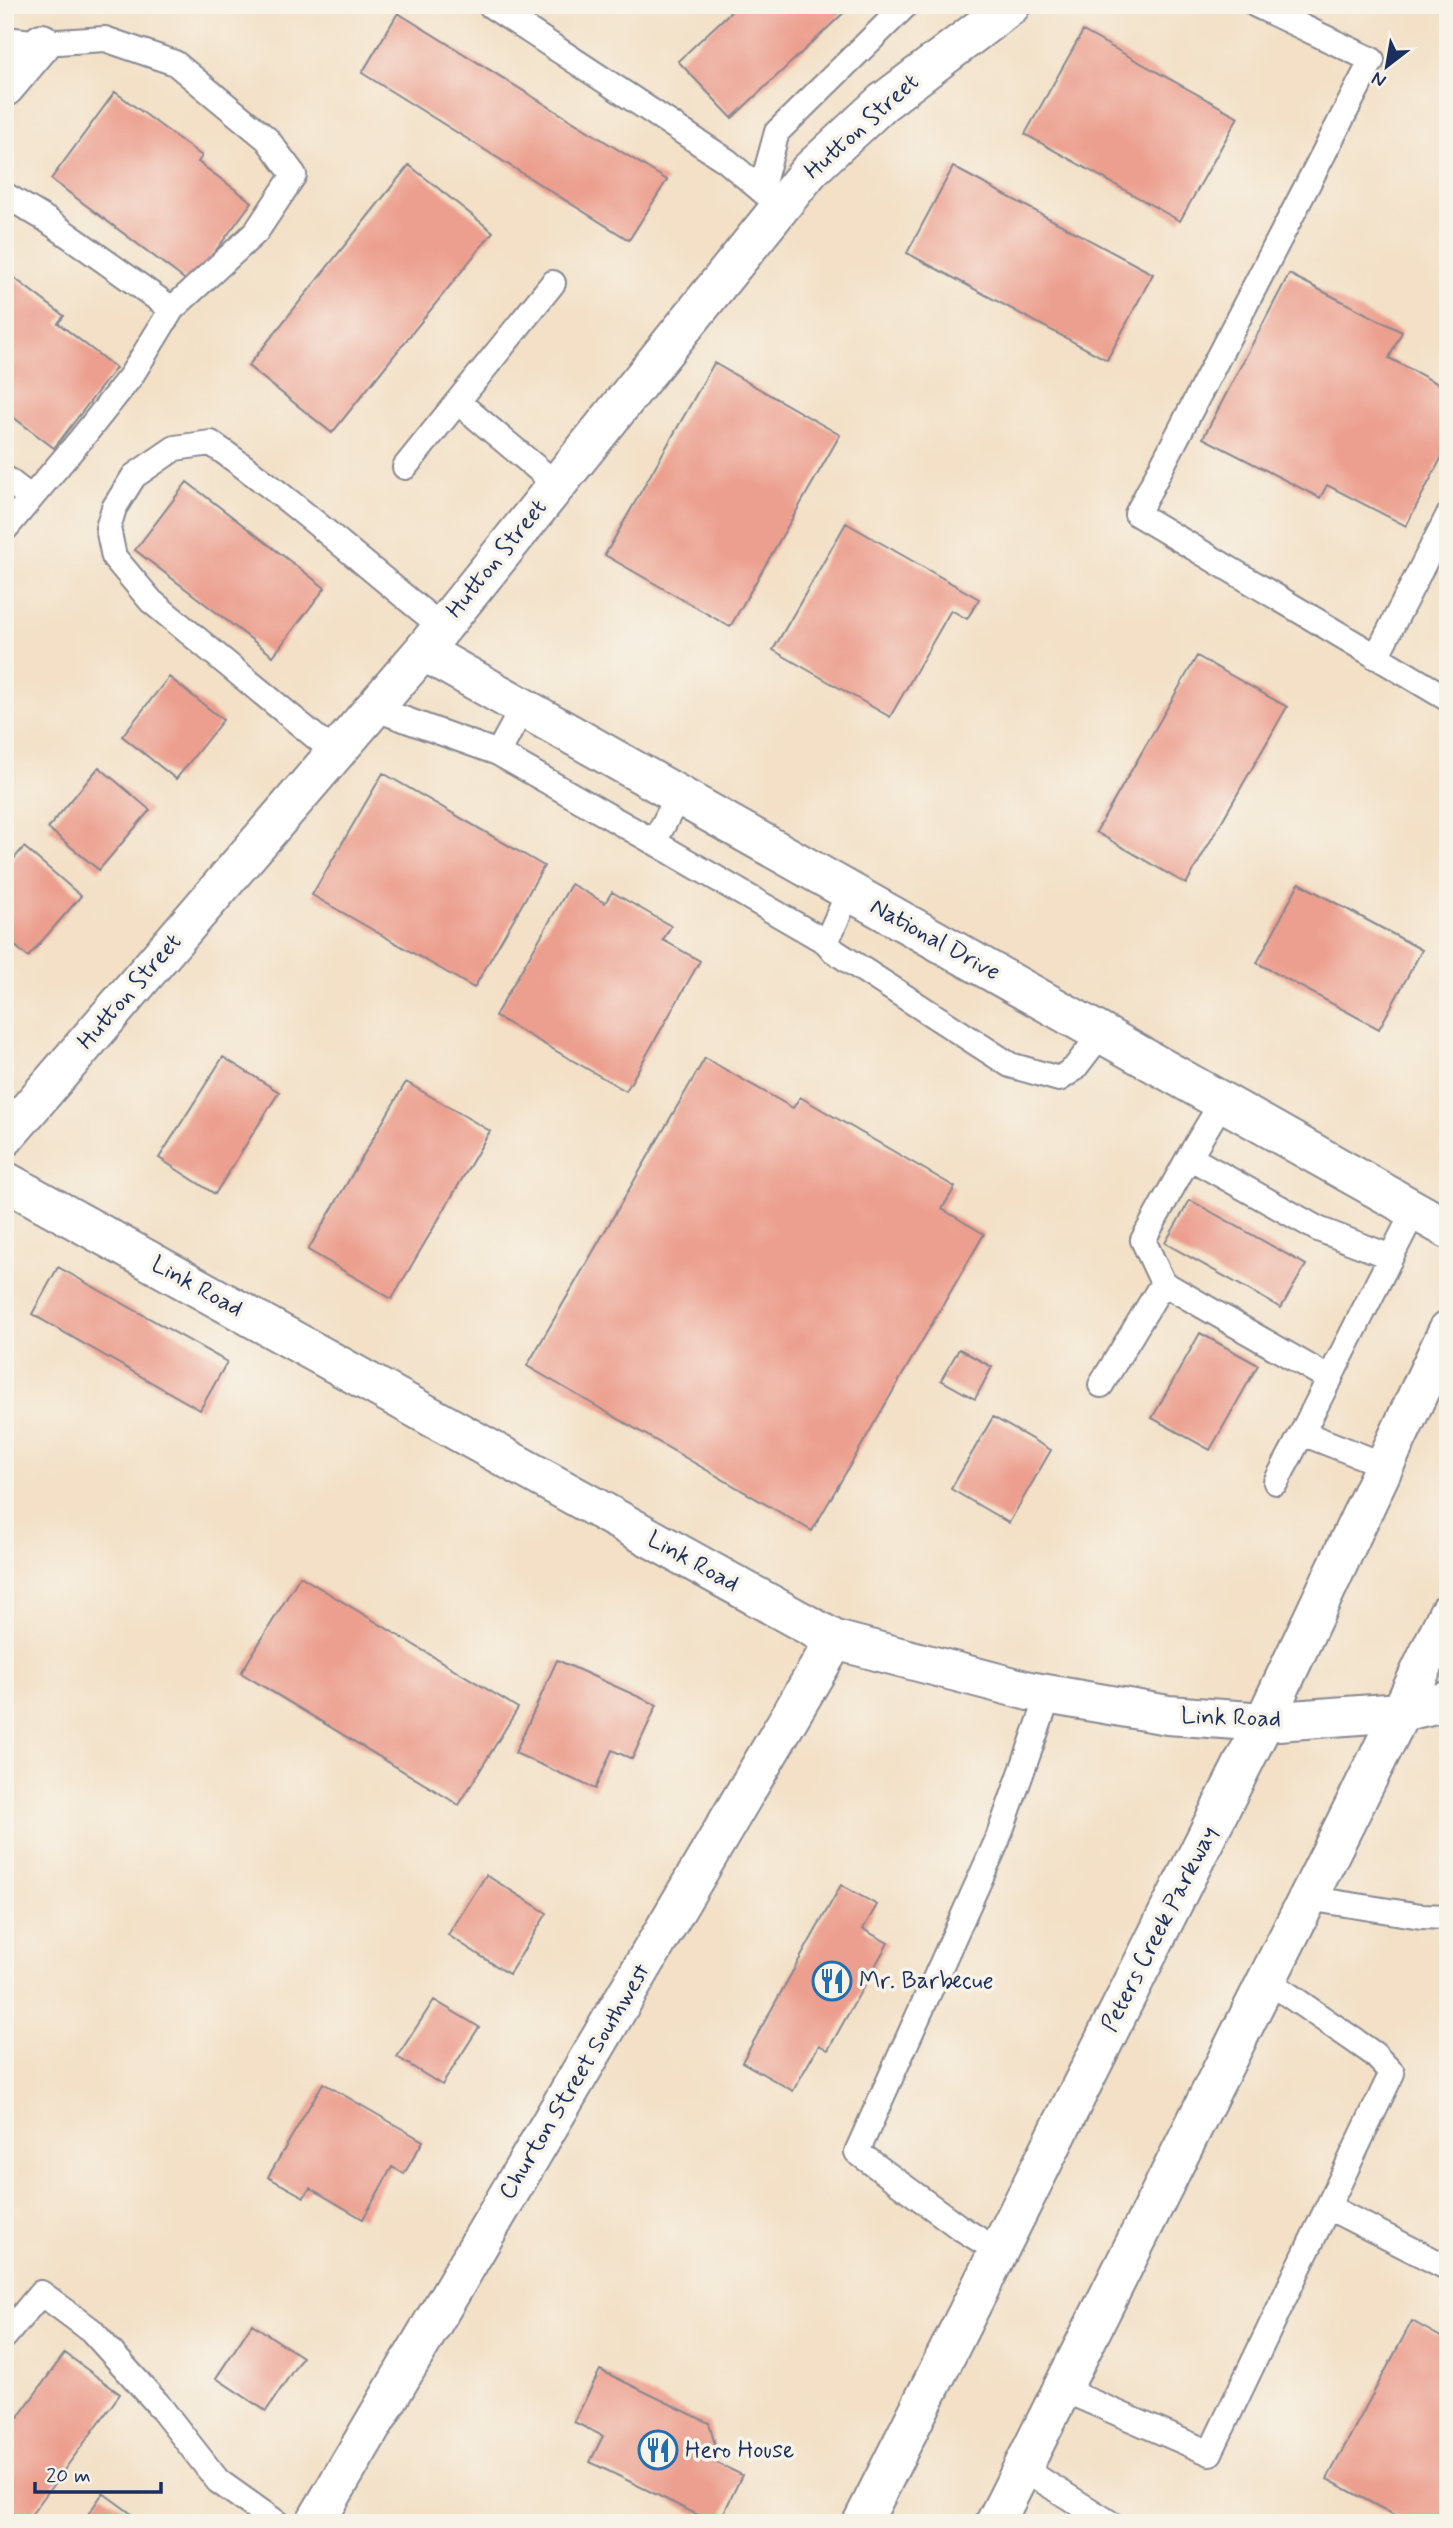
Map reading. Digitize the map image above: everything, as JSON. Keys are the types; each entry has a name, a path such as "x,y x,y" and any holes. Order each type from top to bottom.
{"street":[{"name":"Hutton Street","path":"5,1137 433,639 557,485 771,199 810,170 882,103 1011,5"},
{"path":"5,87 24,41"},
{"name":"National Drive","path":"433,639 523,707 1448,1229"},
{"name":"Link Road","path":"5,1181 835,1640 1029,1691 1168,1715 1264,1722 1401,1712 1448,1701"},
{"name":"Peters Creek Parkway","path":"862,2523 1264,1722 1448,1331"},
{"path":"995,2523 1448,1613"},
{"name":"Churton Street Southwest","path":"315,2523 835,1640"}],"lane":[{"path":"490,5 727,161 771,199"},
{"path":"771,199 777,132 906,5"},
{"path":"1256,5 1372,60 1137,514 1448,699"},
{"path":"5,529 131,376 172,309 256,232 294,175 267,139 175,63 105,39 24,41"},
{"path":"5,195 47,219 172,309"},
{"path":"405,467 553,284"},
{"path":"458,402 557,485"},
{"path":"335,753 151,601 114,557 108,528 114,508 134,476 175,448 211,443 299,509 362,564 433,639"},
{"path":"5,478 31,498"},
{"path":"1376,657 1448,516"},
{"path":"498,753 523,707"},
{"path":"373,708 498,753 826,942 848,961 1010,1065 1059,1079 1074,1069 1101,1034"},
{"path":"654,842 680,795"},
{"path":"826,942 849,891"},
{"path":"1222,1102 1143,1240 1163,1283 1330,1379"},
{"path":"1189,1157 1318,1229 1391,1257"},
{"path":"1276,1482 1414,1211"},
{"path":"1101,1385 1163,1283"},
{"path":"1302,1433 1384,1465"},
{"path":"998,2251 959,2227 857,2151 997,1841 1049,1695"},
{"path":"1307,1898 1420,1916 1448,1917"},
{"path":"1062,2389 1210,2453 1392,2073 1374,2054 1267,1980"},
{"path":"1328,2207 1448,2268"},
{"path":"5,2336 41,2293 91,2330 157,2403 218,2481 277,2523"},
{"path":"1022,2468 1110,2523"}],"building":[{"path":"738,5 852,5 732,118 678,61"},
{"path":"398,13 667,180 629,240 362,73"},
{"path":"1083,31 1238,117 1180,221 1025,134"},
{"path":"115,92 202,156 198,162 252,202 191,284 51,179"},
{"path":"409,165 493,232 332,433 248,366"},
{"path":"953,167 1153,274 1107,360 907,253"},
{"path":"5,271 64,316 58,323 116,368 54,448 5,411"},
{"path":"1289,274 1402,332 1389,358 1448,389 1448,445 1406,526 1327,485 1320,498 1203,438"},
{"path":"714,363 840,435 730,627 605,555"},
{"path":"187,482 325,588 273,656 135,550"},
{"path":"846,523 979,599 967,619 951,610 890,717 773,650"},
{"path":"1197,656 1287,707 1186,884 1096,832"},
{"path":"169,677 223,720 176,779 122,736"},
{"path":"99,767 150,810 99,870 48,828"},
{"path":"383,773 544,866 474,988 312,895"},
{"path":"24,847 81,896 28,957 5,937 5,869"},
{"path":"1299,883 1422,950 1379,1029 1257,963"},
{"path":"571,884 605,903 612,892 671,926 663,940 700,961 626,1091 495,1016"},
{"path":"223,1057 279,1092 215,1194 159,1158"},
{"path":"705,1058 793,1108 800,1097 955,1187 942,1209 984,1234 812,1531 527,1366"},
{"path":"406,1082 490,1131 392,1299 308,1250"},
{"path":"1190,1200 1306,1265 1281,1308 1165,1243"},
{"path":"58,1267 227,1362 200,1410 32,1314"},
{"path":"1200,1333 1258,1365 1210,1450 1152,1418"},
{"path":"959,1349 992,1367 975,1399 941,1380"},
{"path":"993,1417 1051,1450 1009,1523 951,1489"},
{"path":"300,1576 518,1708 459,1805 241,1673"},
{"path":"557,1660 657,1705 632,1759 612,1750 595,1789 515,1753"},
{"path":"486,1875 547,1913 509,1974 448,1935"},
{"path":"841,1885 877,1905 863,1929 888,1943 828,2050 819,2045 793,2091 742,2062"},
{"path":"434,2000 479,2027 442,2085 397,2057"},
{"path":"323,2083 423,2141 404,2174 392,2167 363,2219 310,2188 304,2197 268,2177"},
{"path":"1412,2321 1448,2341 1448,2523 1409,2523 1327,2479"},
{"path":"252,2324 302,2357 266,2411 216,2378"},
{"path":"65,2353 120,2394 25,2523 5,2508 5,2435"},
{"path":"600,2370 709,2423 718,2456 715,2462 742,2475 719,2523 714,2523 590,2462 603,2436 574,2422"},
{"path":"103,2493 144,2523 82,2523"}],"place":[{"name":"Mr. Barbecue","path":"832,1981"},
{"name":"Hero House","path":"658,2450"}]}
